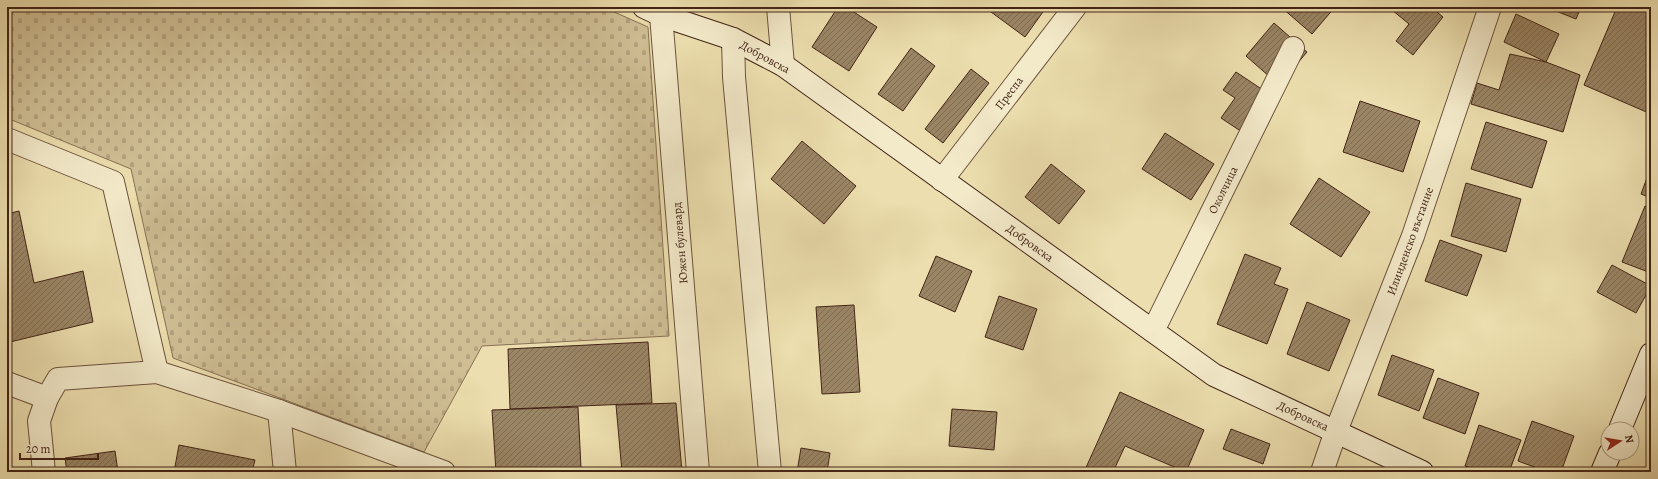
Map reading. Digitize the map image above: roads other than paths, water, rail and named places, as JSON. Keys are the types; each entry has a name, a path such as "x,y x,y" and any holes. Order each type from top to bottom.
{"street":[{"path":"778,7 783,65"},
{"name":"Преспа","path":"942,180 1075,7"},
{"name":"Илинденско въстание","path":"1322,472 1336,431 1413,236 1490,7"},
{"name":"Добровска","path":"653,11 733,39 783,65 1214,375 1422,472"},
{"name":"Южен булевард","path":"653,11 698,472"},
{"path":"733,39 734,77 770,472"},
{"name":"Околчица","path":"1153,332 1293,48"},
{"path":"7,139 113,182 157,372"},
{"path":"1623,421 1651,354"},
{"path":"44,472 39,421 47,398 58,380 157,372 279,411 444,472"},
{"path":"7,383 47,398"},
{"path":"279,411 285,472"},
{"path":"1602,472 1607,461"}]}
